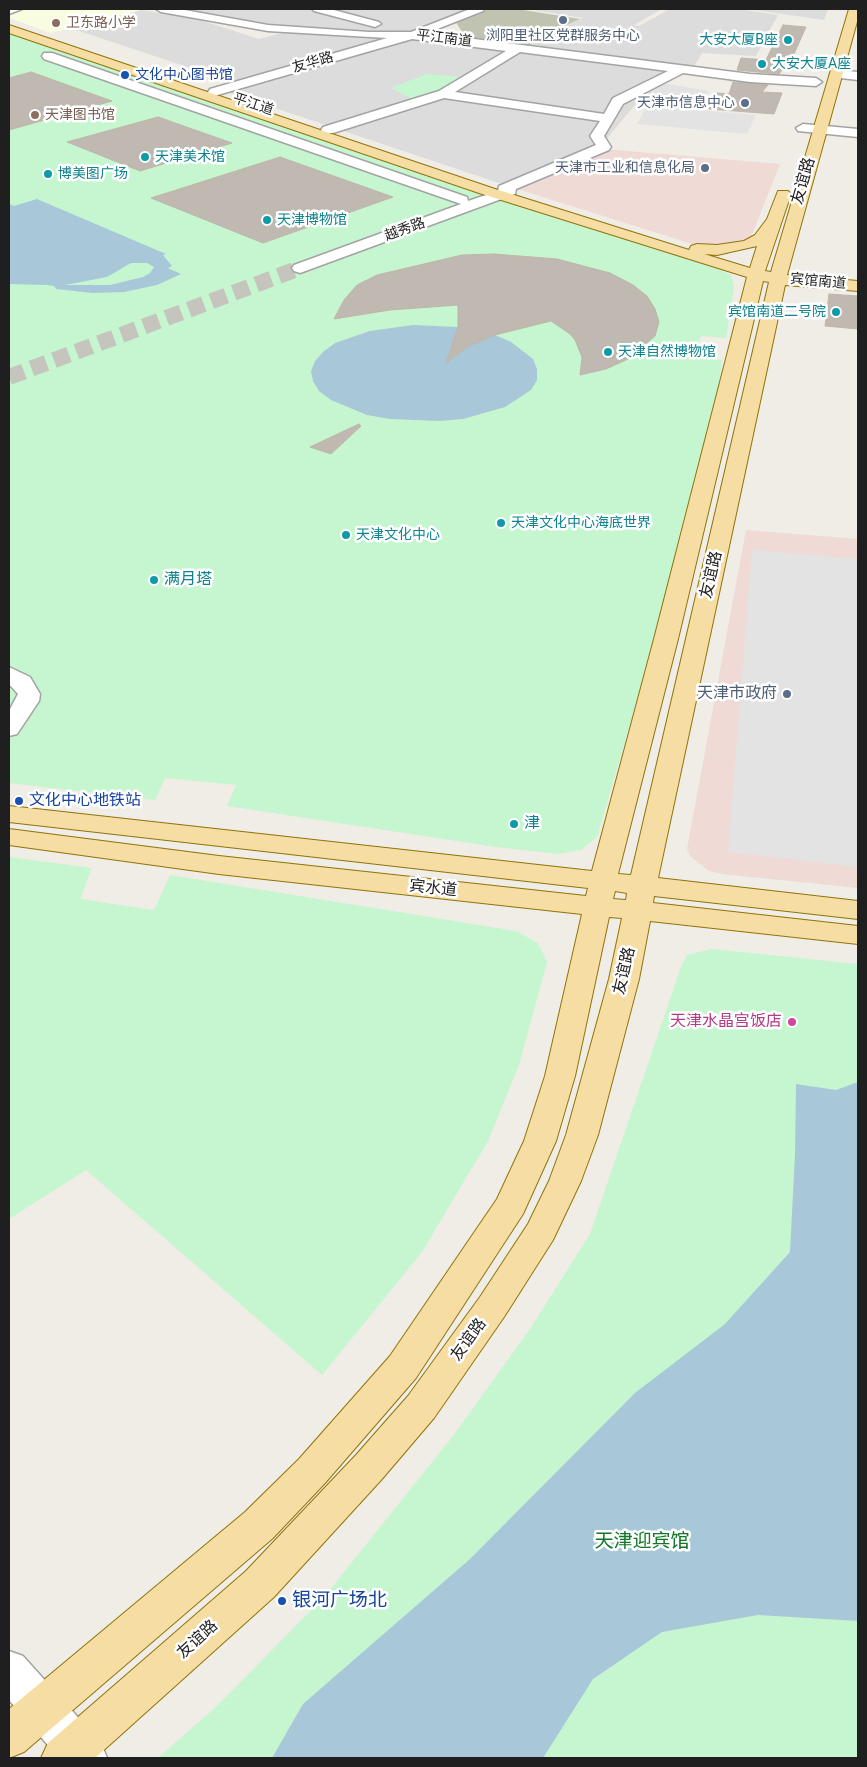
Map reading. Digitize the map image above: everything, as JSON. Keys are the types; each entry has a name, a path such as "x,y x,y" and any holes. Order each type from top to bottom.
{"main road":[{"name":"友谊路","path":"75,1755 260,1584 316,1527 421,1407 492,1307 541,1232 565,1181 578,1144 624,979 640,899 779,276 855,9"},
{"name":"平江道","path":"9,23 328,130 500,191"},
{"name":"平江道","path":"9,29 500,191"},
{"path":"812,97 818,78"},
{"name":"友谊路","path":"9,1737 259,1525 352,1426 403,1366 433,1326 511,1205 540,1140 560,1076 600,894 666,640 757,272 787,181"},
{"path":"500,191 690,248 757,272"},
{"path":"500,191 757,272 779,276"},
{"path":"690,248 717,250 748,245 761,238 767,226 773,222"},
{"name":"宾馆南道","path":"779,276 858,280"},
{"name":"宾馆南道","path":"779,276 858,286"},
{"name":"宾水道","path":"9,814 640,899 858,935"},
{"name":"宾水道","path":"9,837 219,865 600,894"},
{"name":"宾水道","path":"640,899 858,910"}],"street":[{"path":"9,11 16,9"},
{"name":"平江南道","path":"161,9 268,28 369,35 412,35 682,69 818,78"},
{"path":"318,9 412,35"},
{"name":"友华路","path":"214,92 412,35 479,9"},
{"path":"328,130 443,94 519,48"},
{"path":"71,50 48,56 462,200"},
{"path":"500,191 604,147 597,136 618,101 682,69"},
{"path":"836,74 858,76"},
{"path":"443,94 608,118"},
{"path":"804,126 858,131"},
{"name":"越秀路","path":"500,191 294,266 462,200 500,191"},
{"path":"9,674 22,682 29,694 27,701 9,728"},
{"path":"9,679 18,685 22,695 9,717"},
{"path":"9,1670 42,1709 75,1755"}],"shaded area":[{"name":"卫东路小学","path":"21,9 141,10 51,33 9,18 9,12"},
{"path":"168,9 472,9 411,32 366,33 273,27"},
{"path":"482,9 517,9 580,19 540,37 529,46 465,37 454,19"},
{"path":"527,9 662,9 634,25 639,26 670,9 739,9 778,15 756,56 702,53 693,68 529,46 540,37 583,18"},
{"path":"748,9 828,9 824,20"},
{"path":"141,10 197,19 259,39 286,32 387,39 236,83 70,28"},
{"path":"413,38 664,70 599,148 508,186 227,92"},
{"path":"656,82 709,91 701,101 647,94"},
{"path":"647,106 756,115 747,134 637,124"},
{"path":"603,149 780,164 749,242 702,247 514,188"},
{"name":"天津市政府","path":"746,530 858,539 858,888 722,874 709,871 690,856 687,849"},
{"name":"天津市政府","path":"752,550 858,559 858,867 728,852"}],"green space":[{"name":"天津文化中心","path":"9,33 460,187 720,269 732,276 734,287 726,338 701,336 694,357 722,360 715,416 651,653 597,837 581,850 558,854 496,847 227,806 236,785 165,778 155,800 9,783"},
{"path":"427,74 459,77 436,93 414,100 391,88"},
{"path":"9,857 92,868 80,899 154,910 170,875 516,931 538,943 547,962 519,1065 488,1141 422,1252 322,1375 86,1170 9,1219"},
{"name":"天津迎宾馆","path":"712,949 858,964 858,1758 158,1758 218,1705 324,1597 453,1436 530,1329 590,1234 681,967 687,955"}],"water":[{"path":"37,199 166,254 163,255 172,266 168,268 181,274 157,285 124,292 92,293 56,289 54,286 47,285 9,284 9,204 14,206","holes":["131,263 147,263 154,267 150,273 143,277 110,285 65,285 107,277"]},
{"path":"413,325 458,327 495,335 511,342 533,359 537,369 537,380 531,390 505,407 463,419 439,421 390,419 367,415 331,400 319,391 313,381 311,371 315,361 335,343 370,331"},
{"path":"858,1082 858,1621 758,1615 662,1632 593,1679 543,1758 272,1758 303,1704 470,1559 635,1393 725,1324 790,1252 796,1084 836,1090"}],"building":[{"path":"783,25 806,27 794,54 789,54 779,74 737,70 741,58 766,60"},
{"name":"天津图书馆","path":"31,72 112,101 9,130 9,78"},
{"name":"天津市信息中心","path":"733,82 768,85 762,92 782,93 774,114 709,109 717,93 729,94"},
{"name":"天津美术馆","path":"158,117 232,143 140,171 67,142"},
{"name":"天津博物馆","path":"280,157 393,197 263,243 151,198"},
{"name":"天津自然博物馆","path":"494,254 557,259 610,273 633,285 647,296 655,309 659,322 655,336 628,359 606,369 580,375 582,357 575,340 570,334 551,321 495,335 467,347 446,363 458,327 458,305 390,310 334,319 344,300 357,285 377,275 462,255"},
{"name":"宾馆南道二号院","path":"829,294 858,296 858,329 825,326"},
{"path":"359,424 361,426 331,454 310,447"}],"tunnel":[{"path":"9,377 300,268"}],"place":[{"name":"浏阳里社区党群服务中心","path":"563,20"},
{"name":"卫东路小学","path":"56,23"},
{"name":"大安大厦B座","path":"788,40"},
{"name":"大安大厦A座","path":"762,64"},
{"name":"文化中心图书馆","path":"125,75"},
{"name":"天津市信息中心","path":"745,103"},
{"name":"天津图书馆","path":"35,115"},
{"name":"天津美术馆","path":"145,157"},
{"name":"天津市工业和信息化局","path":"705,168"},
{"name":"博美图广场","path":"48,174"},
{"name":"天津博物馆","path":"267,220"},
{"name":"宾馆南道二号院","path":"836,312"},
{"name":"天津自然博物馆","path":"608,352"},
{"name":"天津文化中心海底世界","path":"501,523"},
{"name":"天津文化中心","path":"346,535"},
{"name":"满月塔","path":"154,580"},
{"name":"天津市政府","path":"787,694"},
{"name":"文化中心地铁站","path":"19,801"},
{"name":"津","path":"514,824"},
{"name":"天津水晶宫饭店","path":"792,1022"},
{"name":"银河广场北","path":"282,1601"}]}
